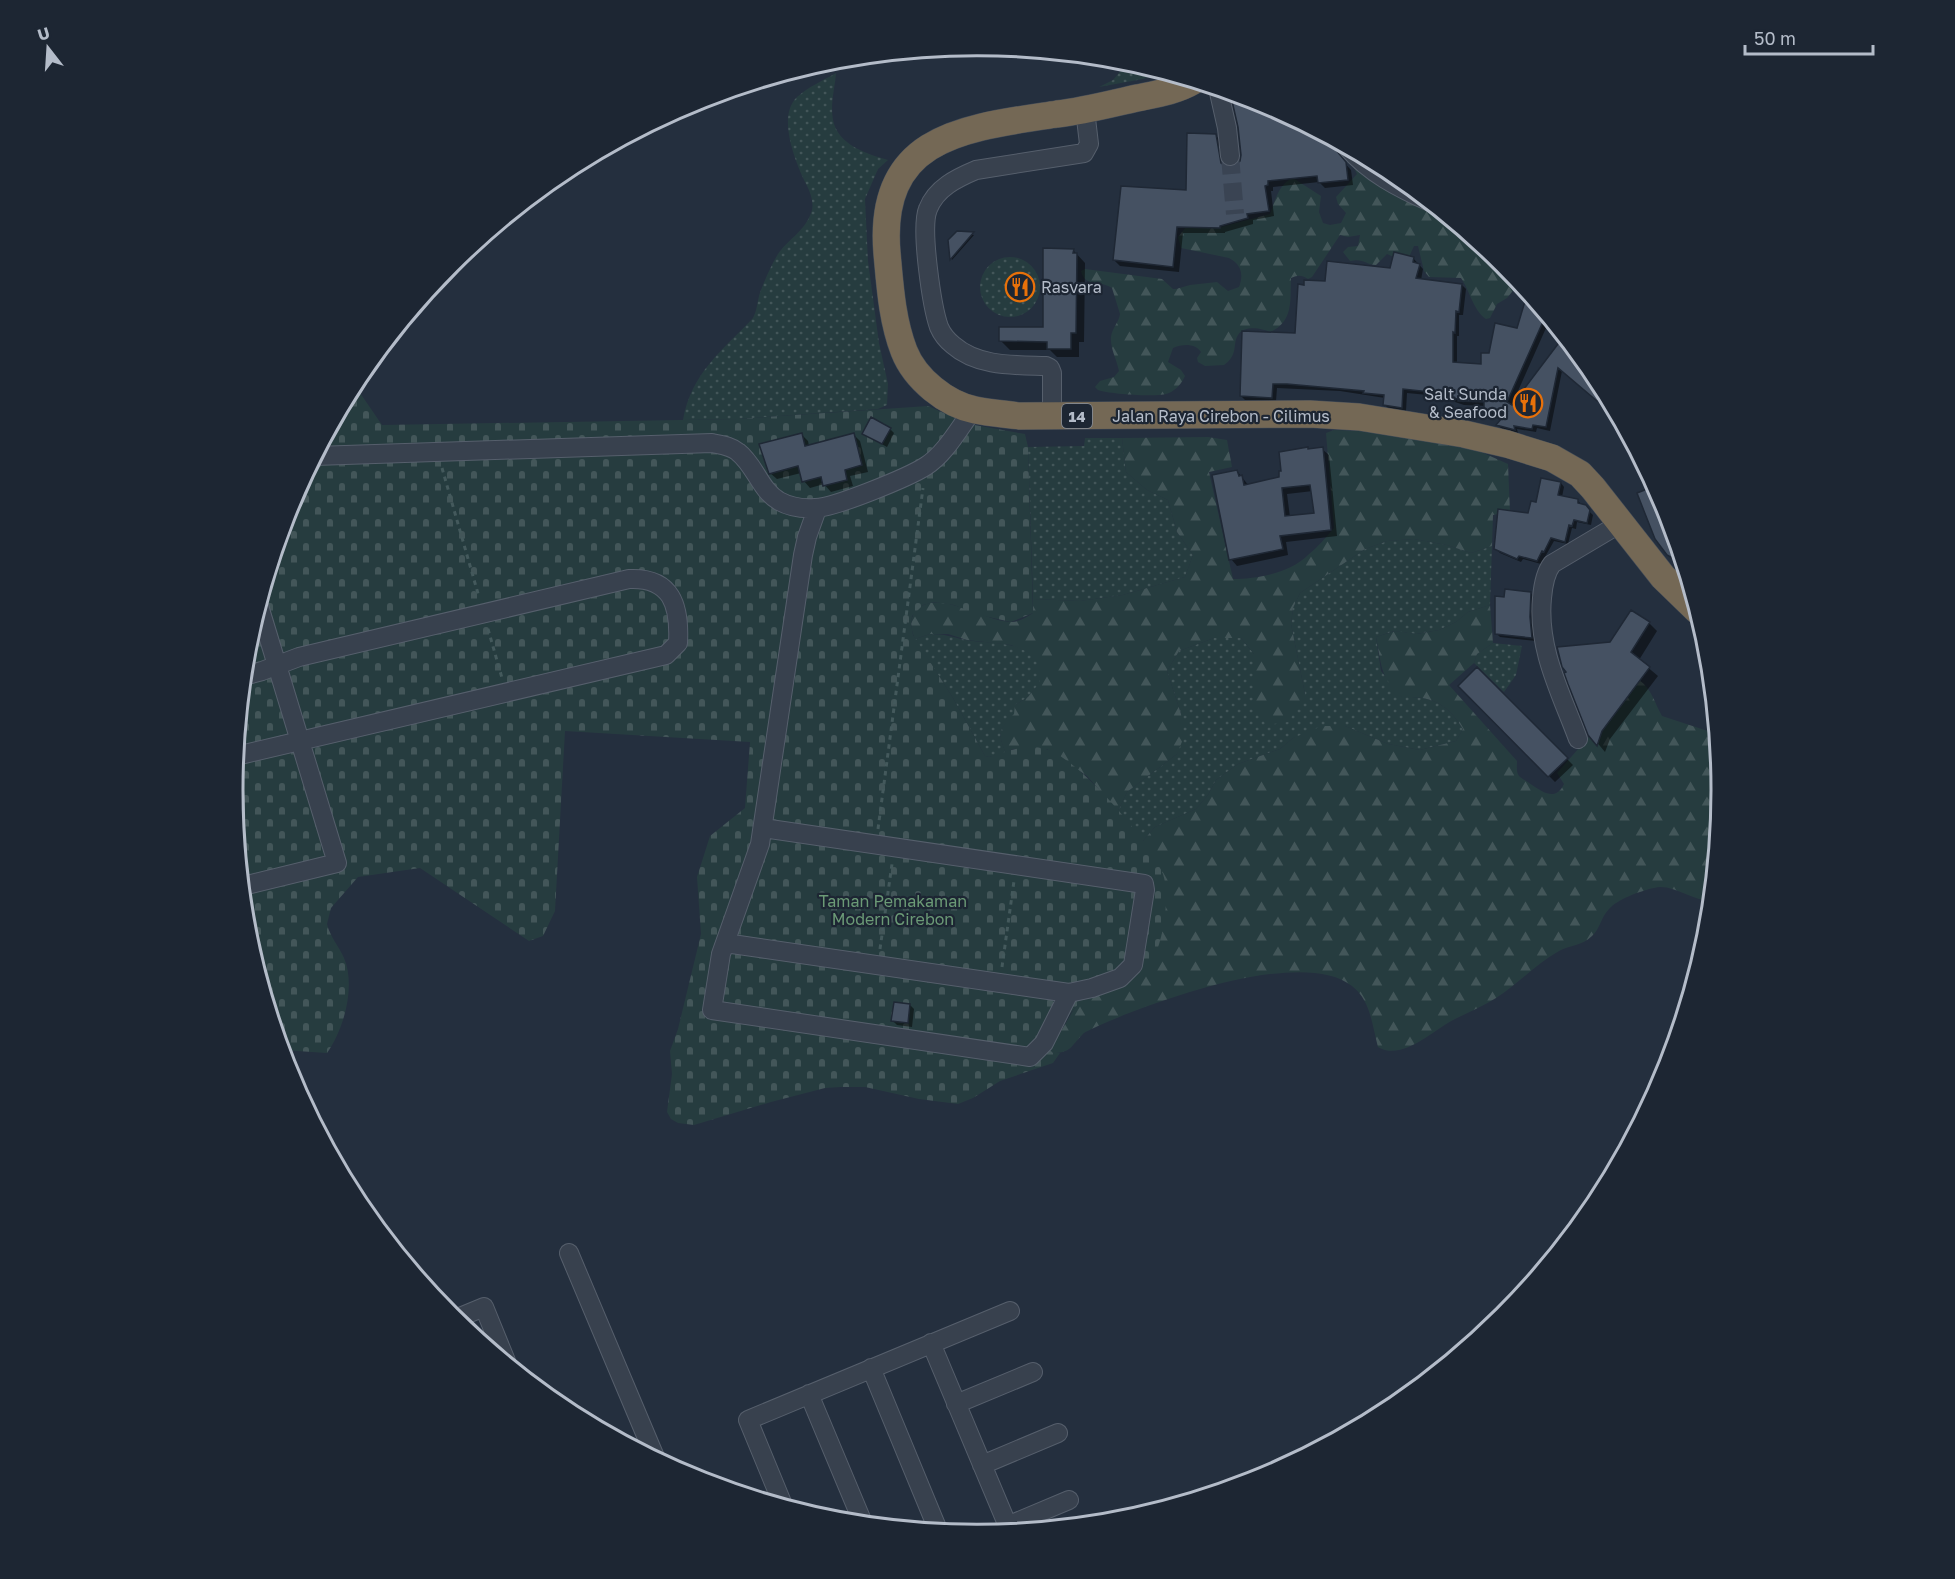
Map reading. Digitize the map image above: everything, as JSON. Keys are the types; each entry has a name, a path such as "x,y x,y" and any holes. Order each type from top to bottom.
{"highway":[{"name":"Jalan Raya Cirebon - Cilimus","path":"1182,85 1168,91 1085,110 976,128 934,144 915,158 895,185 889,204 886,238 893,309 904,350 915,370 950,400 973,410 1020,416 1310,414 1359,417 1464,434 1537,452 1580,474 1663,578 1686,600"}],"street":[{"path":"1220,97 1230,156"},
{"path":"1052,416 1050,368 986,362 966,354 953,345 941,331 935,315 924,229 927,211 934,197 946,185 962,175 976,170 1084,153 1089,144 1085,110"},
{"path":"324,456 712,443 728,446 739,453 777,500 793,507 817,508 872,490 926,465 940,453 973,410"},
{"path":"817,508 803,555 760,844 725,943 712,1010 1030,1057 1044,1043 1069,993"},
{"path":"1578,739 1550,670 1544,649 1540,628 1543,588 1548,569 1552,564 1621,523"},
{"path":"244,754 666,655 678,643 677,609 668,592 656,582 645,578 629,579 299,657 254,673"},
{"path":"250,884 337,863 264,622"},
{"path":"725,943 1069,993 1120,978 1133,965 1144,884 763,828"},
{"path":"569,1253 651,1447"},
{"path":"465,1315 484,1307 500,1346"},
{"path":"779,1495 748,1420 1010,1311"},
{"path":"931,1343 1007,1523"},
{"path":"871,1368 935,1522"},
{"path":"956,1404 1033,1372"},
{"path":"809,1394 859,1513"},
{"path":"982,1465 1058,1433"},
{"path":"1021,1522 1069,1500"}],"path":[{"path":"438,451 506,692"},
{"path":"876,844 926,465"},
{"path":"878,965 894,847"},
{"path":"1000,982 1017,865"}],"green space":[{"path":"1121,70 1150,77 1099,87 1113,80"},
{"path":"836,73 832,108 836,129 847,142 855,147 888,160 878,169 865,199 868,261 879,343 888,384 887,405 878,409 738,419 683,420 687,403 701,376 710,363 753,318 760,292 775,259 810,216 812,198 793,150 788,115 797,97"},
{"path":"1345,155 1424,207 1497,270 1514,289 1507,298 1497,304 1490,318 1486,319 1478,311 1461,278 1429,277 1424,271 1418,246 1414,246 1409,257 1394,257 1387,254 1376,265 1358,260 1350,261 1343,252 1348,247 1358,246 1360,235 1348,237 1340,235 1312,277 1308,279 1300,276 1291,278 1289,309 1278,328 1270,332 1253,328 1241,332 1236,338 1232,357 1224,365 1205,366 1198,362 1197,358 1201,352 1198,349 1188,345 1180,346 1173,348 1168,362 1181,370 1185,376 1172,392 1145,395 1123,394 1098,390 1095,387 1100,381 1114,377 1119,371 1111,337 1120,314 1112,288 1086,280 1081,271 1085,269 1162,279 1173,289 1217,282 1228,291 1239,287 1240,270 1233,260 1181,248 1178,237 1190,222 1217,228 1270,214 1281,188 1293,178 1321,196 1319,212 1323,223 1330,225 1341,223 1346,213 1338,204 1336,197 1357,174"},
{"path":"1004,257 1016,257 1027,262 1035,270 1040,287 1038,299 1027,312 1016,317 1004,317 993,312 985,304 980,293 980,281 985,270 993,262"},
{"name":"Taman Pemakaman Modern Cirebon","path":"360,393 382,425 738,419 928,406 969,424 1025,434 1028,447 1033,613 1011,622 980,615 954,605 934,602 923,605 912,616 911,624 913,635 953,698 985,756 1035,747 1056,754 1073,765 1092,782 1128,822 1144,842 1163,874 1166,892 1165,915 1161,937 1150,964 1134,980 1084,999 1077,1006 1068,1016 1051,1046 1050,1050 1053,1053 1060,1053 1053,1063 1000,1081 973,1098 958,1104 919,1099 865,1087 841,1087 825,1088 694,1125 678,1123 671,1119 667,1112 672,1074 670,1051 678,1029 701,934 697,877 710,836 745,808 750,742 565,731 555,911 543,936 529,941 420,868 358,877 331,908 327,924 344,958 349,981 343,1020 327,1053 292,1051 269,979 258,933 245,838 243,790 245,741 258,646 282,554 319,465"},
{"path":"1334,430 1366,431 1470,447 1508,464 1510,512 1493,515 1492,546 1471,553 1447,545 1414,539 1387,541 1365,549 1300,593 1293,608 1291,624 1305,694 1288,722 1267,725 1254,711 1254,654 1241,638 1214,638 1179,651 1167,671 1181,714 1183,739 1177,754 1127,792 1118,811 1087,776 1047,749 1013,749 1006,753 1001,741 1001,732 1014,714 1015,705 1028,697 1040,682 1038,664 1028,652 1011,645 967,640 948,634 930,634 915,639 912,618 915,612 924,605 947,604 1001,621 1015,622 1033,613 1033,599 1080,601 1123,595 1185,577 1193,555 1177,532 1168,500 1147,490 1126,472 1122,438 1208,437 1227,440 1232,467 1209,472 1233,579 1252,578 1283,571 1312,552 1334,528 1326,433"},
{"path":"1085,438 1122,438 1126,472 1147,490 1168,500 1177,532 1193,555 1185,577 1123,595 1080,601 1033,599 1028,447 1084,446"},
{"path":"1414,539 1447,545 1471,553 1492,546 1490,605 1468,612 1456,622 1439,630 1416,634 1394,631 1376,637 1381,671 1402,697 1422,698 1445,707 1463,729 1456,741 1420,750 1388,744 1345,726 1293,738 1280,749 1238,764 1216,780 1208,795 1196,809 1155,827 1142,842 1118,811 1127,792 1177,754 1181,714 1167,671 1179,651 1214,638 1241,638 1254,654 1254,711 1305,694 1291,624 1293,608 1300,593 1365,549 1387,541"},
{"path":"1490,605 1493,643 1477,654 1474,663 1449,685 1517,761 1519,776 1541,791 1554,794 1561,789 1564,784 1557,773 1639,680 1650,692 1662,716 1709,731 1712,790 1710,838 1703,900 1661,887 1642,891 1624,899 1609,909 1595,933 1588,939 1559,951 1496,998 1418,1042 1398,1050 1388,1051 1378,1047 1367,1006 1352,986 1329,975 1299,972 1263,975 1226,982 1153,1004 1098,1026 1083,1034 1067,1050 1053,1053 1050,1050 1074,1009 1082,1000 1161,934 1165,907 1164,885 1157,866 1142,842 1155,827 1196,809 1208,795 1216,780 1238,764 1280,749 1293,738 1322,726 1345,726 1388,744 1420,750 1456,741 1463,729 1445,707 1422,698 1402,697 1389,683 1383,670 1376,637 1395,631 1417,634 1439,630 1456,622 1468,612"},
{"path":"930,634 1006,644 1034,656 1039,664 1040,683 1028,697 1015,705 1015,714 1001,732 1001,741 1006,753 985,756 953,698 915,639"},
{"path":"1493,643 1522,646 1516,675 1504,692 1474,663 1477,654"}],"building":[{"path":"1232,101 1302,131 1336,150 1346,162 1348,180 1318,183 1317,176 1268,181 1268,185 1265,186 1269,211 1247,214 1248,218 1220,226 1220,228 1177,227 1173,267 1113,260 1121,186 1186,190 1187,133 1216,134 1221,163 1232,167 1240,161 1241,155"},
{"path":"957,231 974,232 950,260 948,240"},
{"path":"1043,248 1074,249 1073,253 1077,253 1076,333 1071,333 1071,349 1047,349 1047,342 999,341 999,327 1043,327"},
{"path":"1394,252 1414,257 1413,262 1420,264 1416,278 1462,284 1459,312 1456,311 1455,333 1453,332 1453,362 1481,364 1481,353 1489,353 1495,323 1517,328 1525,301 1529,306 1543,322 1507,402 1512,405 1559,342 1598,399 1597,401 1558,368 1546,427 1533,425 1532,429 1514,426 1515,430 1496,425 1507,412 1484,411 1484,402 1458,401 1458,399 1449,398 1449,394 1403,389 1402,408 1383,405 1384,395 1287,384 1273,384 1272,398 1240,396 1242,331 1295,333 1298,284 1304,285 1304,280 1325,281 1327,261 1390,268"},
{"path":"871,417 891,428 882,444 862,434"},
{"path":"802,433 805,446 854,433 862,465 845,470 847,480 823,486 821,477 802,482 798,466 769,474 759,444"},
{"path":"1323,447 1331,530 1280,536 1283,549 1229,560 1212,475 1237,470 1239,476 1242,475 1244,485 1279,477 1279,471 1281,471 1279,452","holes":["1310,485 1314,513 1285,516 1282,488"]},
{"path":"1541,478 1561,482 1558,495 1578,499 1578,503 1586,505 1590,510 1587,523 1574,520 1572,526 1569,525 1565,542 1551,538 1537,561 1519,556 1517,559 1494,549 1498,509 1528,513 1531,501 1536,502"},
{"path":"1647,489 1674,559 1667,555 1655,539 1637,493"},
{"path":"1505,589 1531,592 1532,638 1495,634 1495,596 1504,597"},
{"path":"1631,610 1650,622 1631,652 1650,667 1602,731 1597,746 1588,735 1564,673 1566,672 1562,667 1557,647 1610,642"},
{"path":"1477,667 1568,758 1548,777 1458,686"},
{"path":"894,1002 910,1004 908,1023 891,1021"}],"tunnel":[{"path":"1230,156 1235,214"}],"place":[{"name":"Rasvara","path":"1020,287"},
{"name":"Salt Sunda & Seafood","path":"1528,403"}]}
